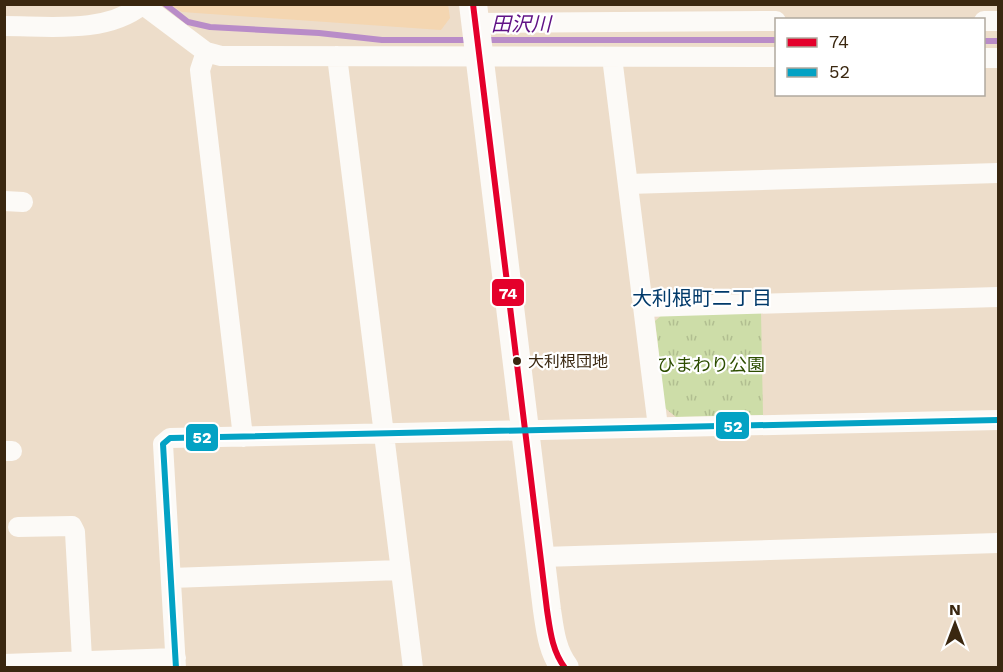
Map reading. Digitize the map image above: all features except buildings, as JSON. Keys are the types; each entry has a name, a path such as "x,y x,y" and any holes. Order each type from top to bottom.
{"street":[{"path":"4,26 87,26 123,16 142,5 206,52 222,56 775,57"},
{"path":"565,668 559,660 552,640 474,14 605,12 775,21"},
{"path":"206,52 200,70 243,437"},
{"path":"337,56 413,668"},
{"path":"612,57 658,427"},
{"path":"628,184 999,173"},
{"path":"644,307 999,297"},
{"path":"4,664 82,659 176,663 163,444 165,440 999,420"},
{"path":"18,526 72,526 75,532 82,659"},
{"path":"542,557 999,543"},
{"path":"171,578 400,570"}],"shaded area":[{"path":"448,4 450,18 441,30 182,12 171,5"}],"green space":[{"name":"ひまわり公園","path":"761,312 763,415 676,417 665,408 655,321 663,314"}],"waterway":[{"name":"田沢川","path":"165,4 188,22 210,27 319,33 382,40 469,40"},
{"name":"田沢川","path":"485,40 775,40"},
{"name":"田沢川","path":"985,41 998,41"}],"transit line":[{"name":"74","path":"473,4 547,610 554,647 565,668"},
{"name":"52","path":"176,668 163,444 170,438 998,420"}],"place":[{"name":"大利根団地","path":"517,361"}],"district":[{"name":"大利根町二丁目","path":"702,298"}]}
